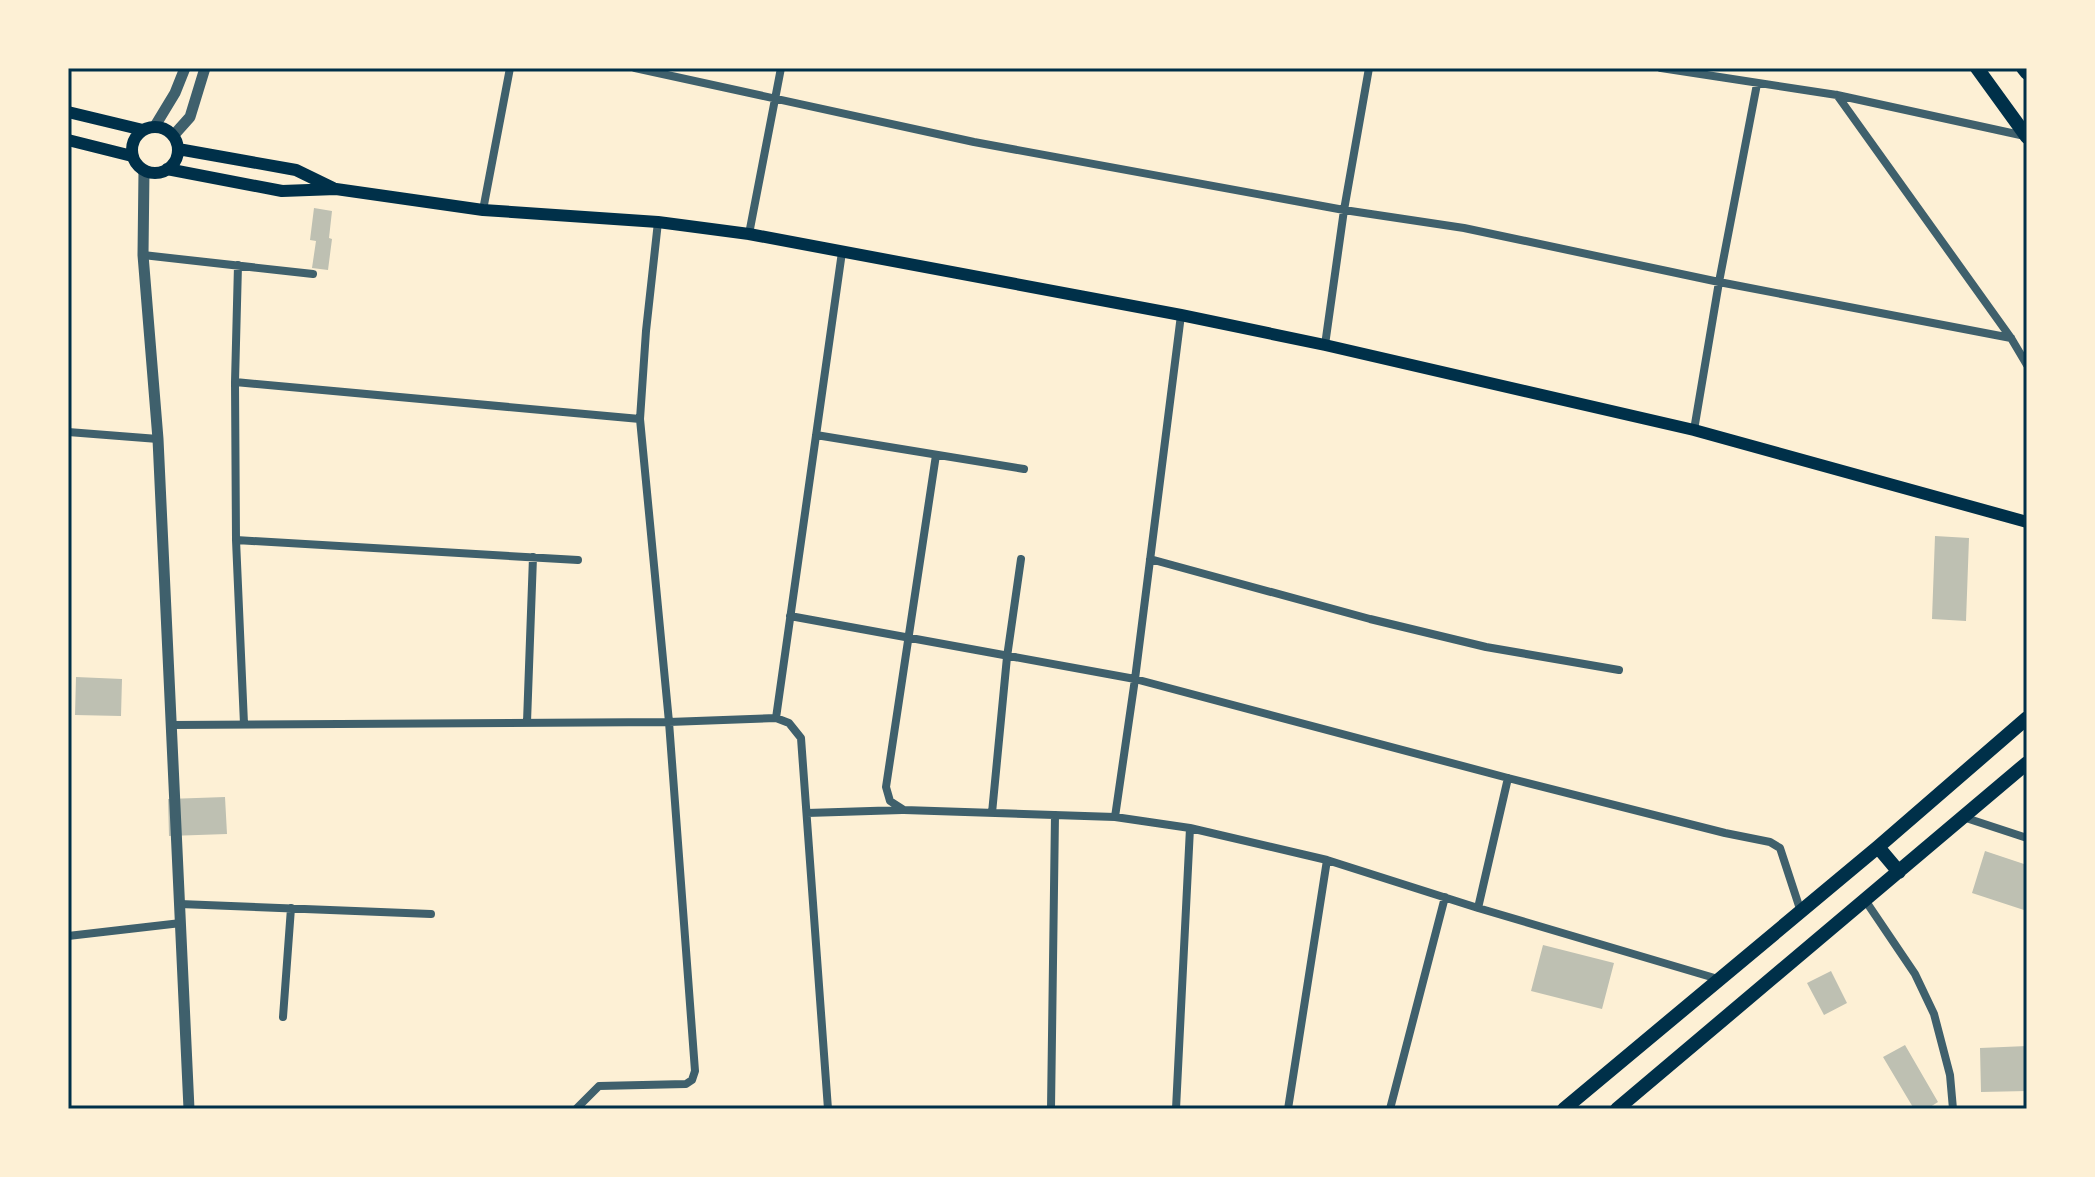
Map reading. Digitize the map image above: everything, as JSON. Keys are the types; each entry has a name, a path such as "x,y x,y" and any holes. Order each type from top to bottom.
{"main road":[{"path":"1977,68 2027,136"},
{"path":"2023,68 2027,73"},
{"path":"68,112 165,129 173,136 178,149 175,160 167,169 156,173 144,170 132,156 134,141 149,128"},
{"path":"68,140 132,156"},
{"path":"178,149 296,170 336,189"},
{"path":"167,169 282,191 336,189 483,210 658,222 749,234 1181,315 1694,430 2027,522"},
{"path":"1564,1109 1878,847 2027,718"},
{"path":"1617,1109 2027,763"},
{"path":"1878,847 1899,872"}],"street":[{"path":"149,128 175,93 185,68"},
{"path":"173,136 190,117 205,68"},
{"path":"483,210 510,68"},
{"path":"635,68 974,142 1344,210 1464,228 1719,282 2011,338"},
{"path":"749,234 781,68"},
{"path":"1325,345 1344,210 1369,68"},
{"path":"1661,68 1837,95 2027,136"},
{"path":"1694,430 1757,84"},
{"path":"1837,95 2011,338 2027,365"},
{"path":"144,170 143,255 158,439 189,1109"},
{"path":"576,1109 599,1086 686,1084 692,1080 695,1071 669,722 640,419 658,222"},
{"path":"776,718 842,252"},
{"path":"143,255 313,274"},
{"path":"238,265 236,540 244,724"},
{"path":"1115,817 1181,315"},
{"path":"235,382 640,419"},
{"path":"68,432 158,439"},
{"path":"816,435 1024,469"},
{"path":"904,810 890,801 886,787 936,455"},
{"path":"236,540 578,560"},
{"path":"527,722 533,557"},
{"path":"992,813 1007,657 1021,559"},
{"path":"1150,559 1486,647 1619,670"},
{"path":"790,616 1135,679 1508,778 1776,844 1801,912"},
{"path":"171,725 669,722 776,718 789,723 801,738 828,1109"},
{"path":"1478,908 1508,778"},
{"path":"807,813 904,810 1115,817 1190,828 1327,860 1718,979"},
{"path":"1051,1109 1055,815"},
{"path":"1963,817 2027,838"},
{"path":"1176,1109 1190,828"},
{"path":"1288,1109 1327,860"},
{"path":"1390,1109 1445,897"},
{"path":"1865,900 1915,974 1934,1014 1950,1075 1953,1109"},
{"path":"180,904 431,914"},
{"path":"283,1017 291,908"},
{"path":"68,936 181,923"}],"building":[{"path":"314,208 332,211 328,270 312,268 316,241 310,240"},
{"path":"1935,536 1969,538 1966,621 1932,619"},
{"path":"76,677 122,679 121,716 75,715"},
{"path":"225,797 227,834 169,836 168,799"},
{"path":"1985,851 2027,865 2027,911 1972,893"},
{"path":"1543,945 1614,963 1602,1009 1531,991"},
{"path":"1831,971 1847,1003 1824,1015 1807,983"},
{"path":"1905,1045 1938,1102 1927,1109 1914,1109 1883,1057"},
{"path":"2027,1046 2027,1091 1981,1092 1980,1048"}]}
